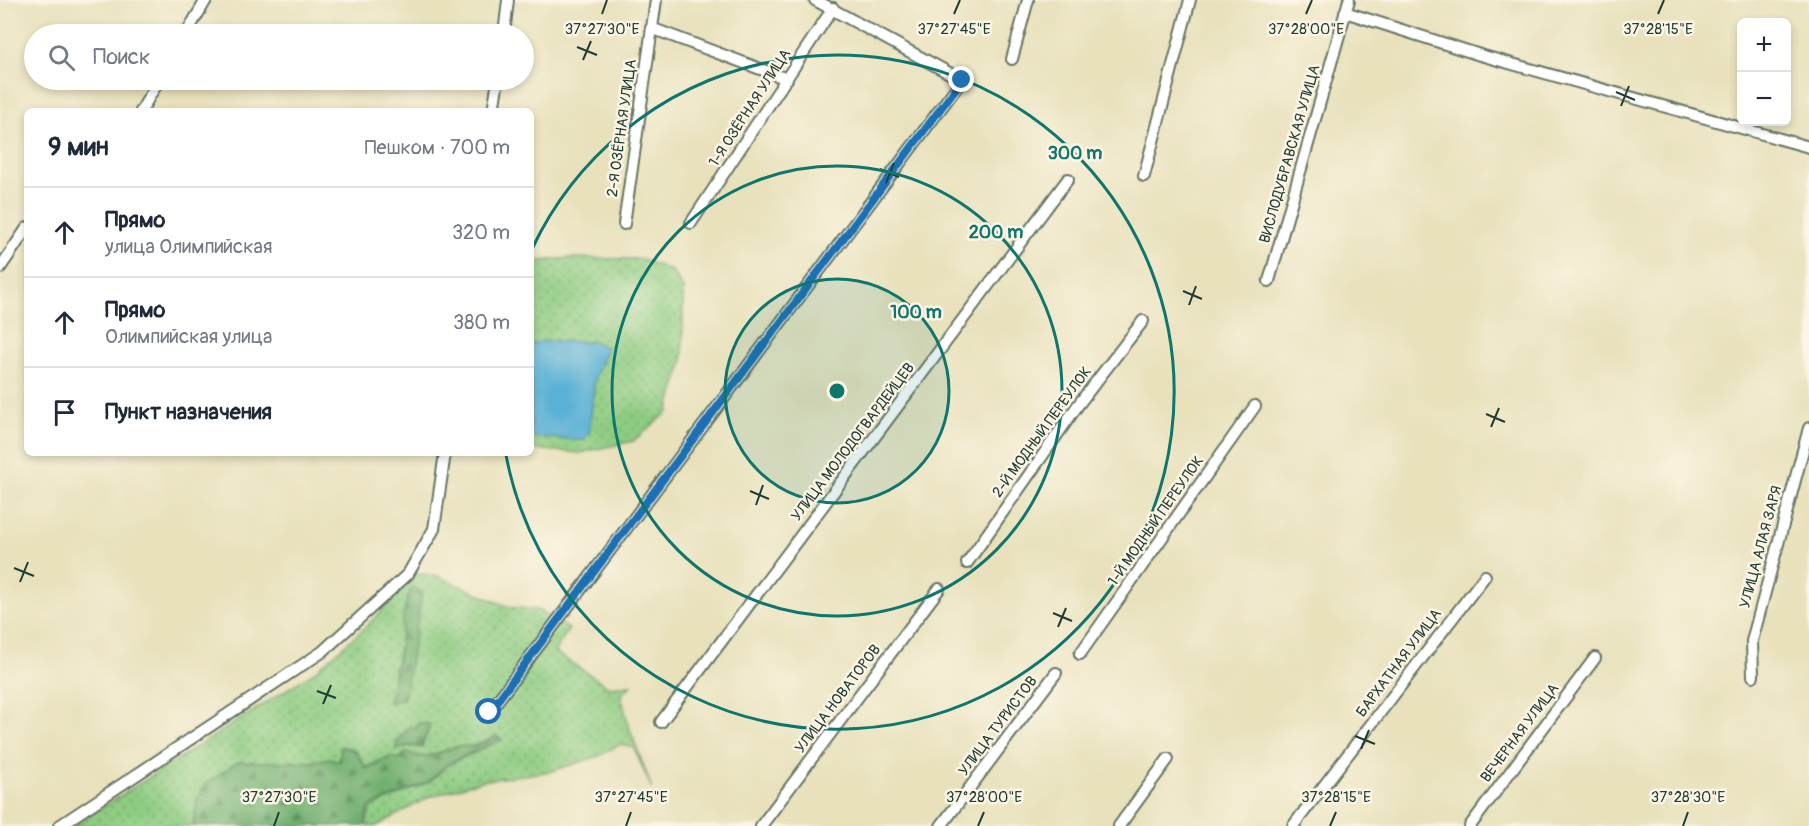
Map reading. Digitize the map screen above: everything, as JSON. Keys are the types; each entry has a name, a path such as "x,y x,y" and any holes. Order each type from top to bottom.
{"street":[{"path":"192,24 206,0"},
{"path":"505,24 508,0"},
{"name":"2-Я ОЗЁРНАЯ УЛИЦА","path":"624,224 656,0"},
{"path":"489,712 708,423 962,80 815,0"},
{"path":"1012,58 1028,0"},
{"path":"1144,176 1190,0"},
{"name":"ВИСЛОДУБРАВСКАЯ УЛИЦА","path":"1269,281 1349,0"},
{"name":"1-Я ОЗЁРНАЯ УЛИЦА","path":"691,224 833,9"},
{"path":"1345,12 1480,55 1809,147"},
{"path":"651,28 787,79"},
{"path":"143,108 153,90"},
{"path":"493,108 496,90"},
{"name":"УЛИЦА МОЛОДОГВАРДЕЙЦЕВ","path":"661,722 1068,179"},
{"path":"0,268 24,232"},
{"name":"2-Й МОДНЫЙ ПЕРЕУЛОК","path":"967,562 1078,405 1143,321"},
{"name":"1-Й МОДНЫЙ ПЕРЕУЛОК","path":"1080,654 1255,406"},
{"name":"УЛИЦА АЛАЯ ЗАРЯ","path":"1754,676 1752,641 1809,428"},
{"path":"59,826 322,652 408,574 434,529 445,456"},
{"name":"БАРХАТНАЯ УЛИЦА","path":"1293,826 1485,576"},
{"name":"УЛИЦА НОВАТОРОВ","path":"761,826 939,589"},
{"name":"ВЕЧЕРНАЯ УЛИЦА","path":"1470,826 1594,658"},
{"name":"УЛИЦА ТУРИСТОВ","path":"941,826 1056,673"},
{"path":"1119,826 1168,759"}],"green space":[{"path":"570,258 642,259 672,271 683,289 683,360 668,412 633,441 580,453 534,449 534,262"},
{"path":"417,574 435,575 509,607 538,610 569,629 554,652 609,687 632,685 621,695 628,724 652,789 634,748 620,744 599,756 552,771 481,781 429,797 377,826 366,826 371,807 429,782 450,764 502,740 497,736 473,746 458,746 428,756 417,756 407,752 399,759 389,757 366,767 355,750 342,746 339,762 330,758 311,762 237,762 197,801 193,826 73,826 314,672 367,626","holes":["413,587 422,593 411,653 392,683 404,624 404,609","418,723 430,724 422,748 408,746 396,750 397,741 410,726 415,728"]},
{"path":"413,587 422,593 404,699 389,703 404,616"},
{"path":"418,723 430,724 421,747 408,746 396,750 397,742 410,727 416,729"},
{"path":"497,737 501,739 448,763 428,782 369,807 364,826 193,826 197,801 205,785 237,762 311,762 330,758 339,762 341,747 355,751 366,769 390,757 400,759 407,752 418,757 429,757 458,746 474,747"}],"water":[{"path":"546,341 595,342 607,348 595,377 589,434 583,440 534,437 534,343"}],"route":[{"path":"489,712 708,423 962,80"}]}
